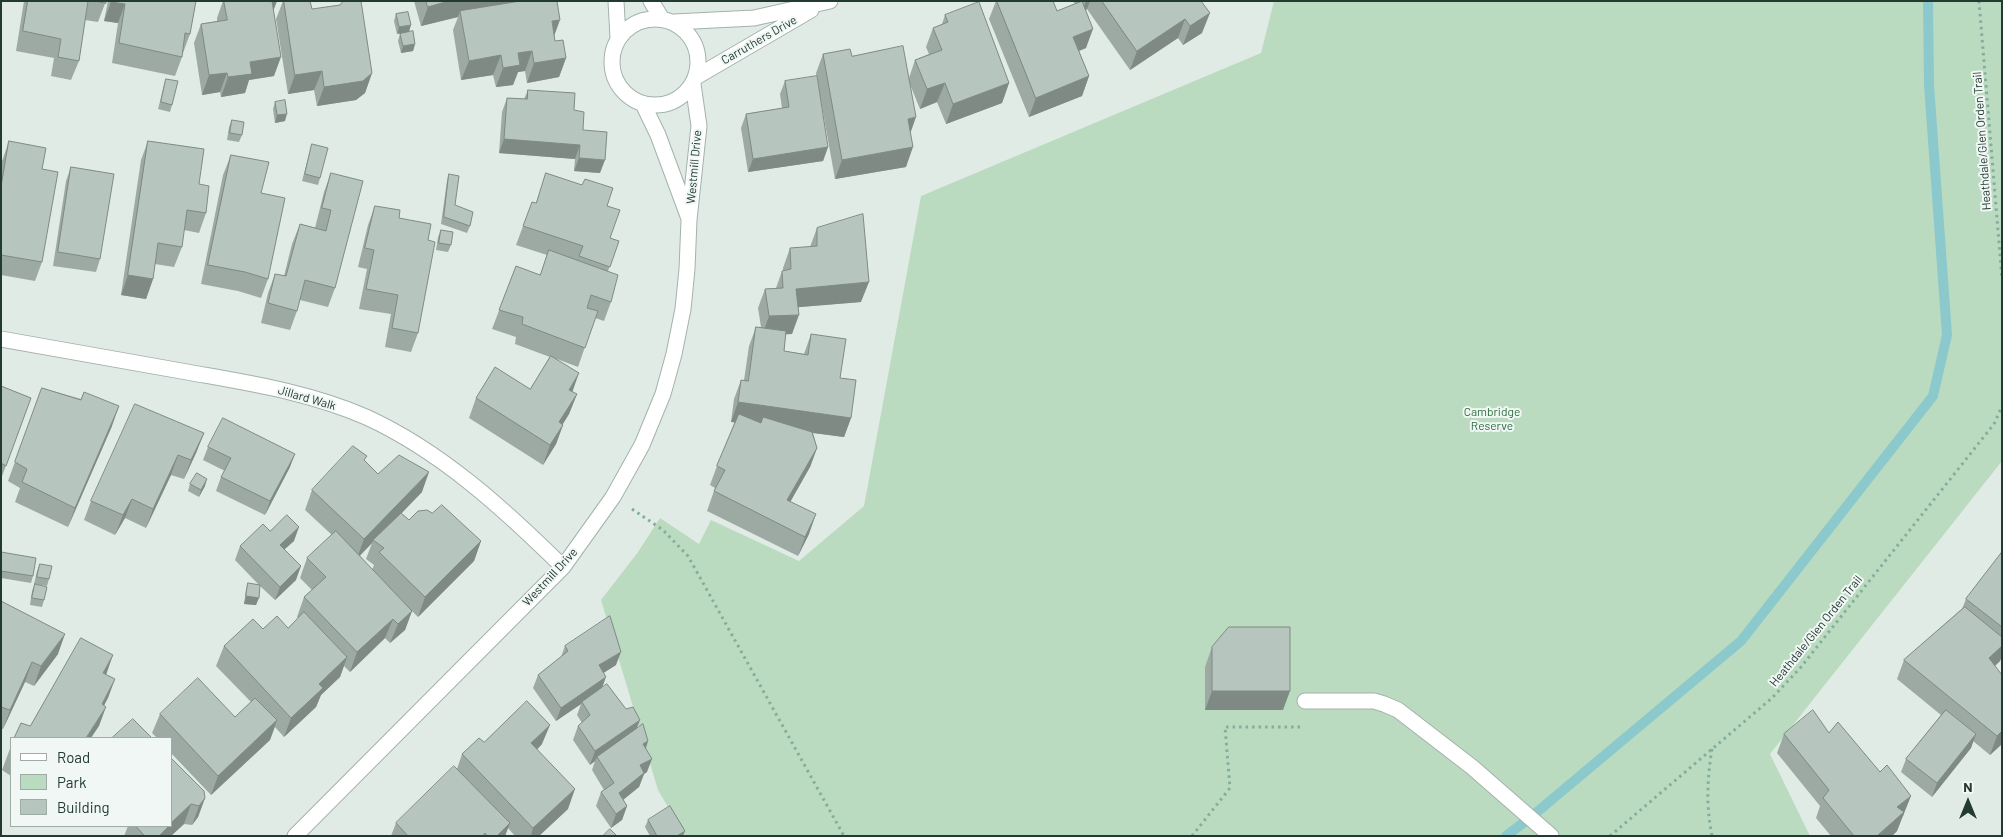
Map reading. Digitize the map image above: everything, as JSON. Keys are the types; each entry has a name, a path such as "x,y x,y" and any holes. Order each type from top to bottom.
{"street":[{"path":"616,1 618,38"},
{"path":"651,1 668,21 684,30 693,40 698,52 699,65 694,81 684,95 671,103 658,106 643,104 631,98 621,89 614,78 611,64 613,51 618,38 637,22 649,19 668,21"},
{"name":"Carruthers Drive","path":"668,21 754,18 826,2"},
{"name":"Carruthers Drive","path":"694,81 736,53 826,2"},
{"name":"Westmill Drive","path":"295,836 312,830 563,567 614,497 642,445 662,394 674,354 685,293 689,220 699,126 694,81"},
{"name":"Westmill Drive","path":"643,104 658,135 689,220"},
{"name":"Jillard Walk","path":"1,339 260,385 335,405 367,418 430,453 467,481 535,539 563,567"},
{"path":"1305,702 1374,702 1398,710 1472,767 1551,836"}],"path":[{"name":"Heathdale/Glen Orden Trail","path":"1979,1 2002,279"},
{"name":"Heathdale/Glen Orden Trail","path":"1610,836 1772,698 1801,667 1994,424 2002,406"},
{"path":"614,497 663,530 688,556 844,836"},
{"path":"1192,836 1230,788 1225,727 1306,727"},
{"path":"1712,749 1707,784 1712,836"}],"green space":[{"name":"Cambridge Reserve","path":"1274,1 2002,1 2002,461 1770,754 1810,836 685,836 658,790 601,600 638,552 660,518 699,544 711,520 799,561 864,506 921,196 1261,53"}],"building":[{"path":"28,1 88,1 79,61 58,57 61,39 23,31"},
{"path":"111,1 196,1 190,34 185,33 182,57 119,43 125,4"},
{"path":"224,1 272,1 281,57 250,62 252,74 228,77 227,73 209,75 201,24 227,20"},
{"path":"284,1 310,1 312,9 340,5 343,1 361,1 372,73 363,81 324,87 322,71 295,75"},
{"path":"426,1 449,1 428,7"},
{"path":"521,1 557,1 560,20 552,21 555,41 563,40 566,58 534,63 532,51 518,53 520,65 503,68 501,55 469,61 460,11"},
{"path":"997,1 1053,1 1057,11 1082,1 1093,29 1073,37 1089,76 1036,98"},
{"path":"1102,1 1201,1 1210,13 1190,26 1185,19 1137,51"},
{"path":"979,2 1009,83 953,104 945,83 927,89 915,60 942,50 933,28 948,22 945,15"},
{"path":"408,12 411,25 399,27 396,14"},
{"path":"413,31 415,44 403,46 400,34"},
{"path":"903,46 916,117 908,119 913,147 842,160 823,54 850,49 852,56"},
{"path":"817,76 828,147 753,159 746,114 789,107 785,81"},
{"path":"166,79 178,81 172,105 161,102"},
{"path":"528,90 575,93 574,110 584,112 583,130 607,132 605,160 579,158 580,145 504,139 507,98 527,99"},
{"path":"285,100 287,114 277,115 275,102"},
{"path":"232,120 244,122 242,135 230,133"},
{"path":"9,141 46,148 42,169 58,172 42,262 1,255 1,187"},
{"path":"148,141 204,149 199,184 209,186 206,213 187,210 182,247 158,243 153,279 128,275"},
{"path":"312,144 328,148 320,178 305,174"},
{"path":"231,155 269,162 261,193 285,198 268,279 245,272 208,265"},
{"path":"71,167 114,174 100,259 58,252"},
{"path":"331,173 363,181 335,288 305,280 297,311 268,303 275,274 286,276 300,224 326,231 331,210 322,208"},
{"path":"546,173 582,185 585,179 613,188 607,206 620,210 610,238 619,241 610,267 579,256 583,246 523,226 532,202 536,203"},
{"path":"449,174 459,176 455,205 473,212 470,226 444,217"},
{"path":"375,206 400,210 399,218 431,224 428,240 435,242 418,333 392,328 398,295 366,289 374,250 365,248"},
{"path":"863,214 869,282 796,289 799,315 769,316 765,289 783,288 782,271 791,269 790,248 817,246 817,228"},
{"path":"441,230 453,232 451,245 439,243"},
{"path":"549,250 618,275 611,302 591,295 587,308 598,311 585,348 522,324 523,317 499,310 516,266 540,275"},
{"path":"756,327 786,331 784,351 808,355 811,334 846,339 840,378 856,380 851,418 738,402 741,380 748,381"},
{"path":"551,356 579,373 569,390 577,394 559,422 563,425 550,445 476,398 495,367 530,389"},
{"path":"1,386 31,398 6,466 1,463"},
{"path":"42,388 81,400 84,392 119,406 75,508 22,482 27,469 15,462"},
{"path":"135,404 204,433 191,460 178,455 153,509 132,499 123,515 91,501"},
{"path":"739,414 761,423 763,417 812,432 817,448 787,500 816,514 805,537 714,491 725,470 717,466"},
{"path":"223,418 295,454 270,501 221,477 231,458 208,447"},
{"path":"353,446 367,456 364,460 378,474 399,455 429,472 364,539 312,490"},
{"path":"197,473 207,479 201,490 190,484"},
{"path":"442,505 481,541 425,597 379,552 384,548 373,540 401,513 409,520 418,511 427,510 432,513"},
{"path":"287,515 299,527 280,545 301,566 280,587 240,546 263,524 270,531"},
{"path":"336,531 412,611 398,624 393,619 357,652 304,597 326,577 307,558"},
{"path":"1,552 36,558 33,576 1,571"},
{"path":"2002,552 2002,627 1966,599"},
{"path":"40,564 52,566 49,579 37,577"},
{"path":"248,583 260,585 259,598 246,596"},
{"path":"35,584 47,587 44,600 32,598"},
{"path":"1,601 65,634 41,666 32,662 10,710 1,707"},
{"path":"1965,607 2002,637 2002,646 1989,658 2002,675 2002,731 1997,736 1904,660"},
{"path":"304,612 347,657 319,684 323,688 291,718 224,646 253,619 263,629 277,616 288,628"},
{"path":"610,616 621,652 599,665 606,677 561,708 538,675 568,651 565,646"},
{"path":"1229,627 1290,627 1290,691 1212,691 1212,647"},
{"path":"81,638 113,655 103,673 115,679 102,704 106,707 87,737 14,737 21,723 30,726"},
{"path":"198,678 235,717 255,698 277,720 218,776 160,714"},
{"path":"607,684 626,709 633,707 640,720 595,751 578,726 590,715 582,702"},
{"path":"527,701 550,725 531,743 575,789 533,828 462,754 479,738 484,742"},
{"path":"1813,710 1829,733 1838,722 1880,772 1887,765 1911,796 1897,807 1904,812 1877,836 1854,836 1823,798 1829,790 1784,734"},
{"path":"1946,710 1976,734 1937,783 1906,759"},
{"path":"133,719 151,737 113,737"},
{"path":"643,724 648,741 643,744 652,759 640,765 644,773 619,793 627,806 616,814 601,792 614,783 597,757"},
{"path":"172,759 204,791 205,798 199,806 191,804 172,822"},
{"path":"454,766 510,823 497,836 487,836 485,833 483,836 408,836 396,823"},
{"path":"670,806 685,831 677,836 657,836 648,820"},
{"path":"137,827 168,827 159,836 145,836"},
{"path":"610,829 617,836 603,836"}],"waterway":[{"path":"1506,836 1741,641 1933,396 1947,335 1929,85 1928,1"}]}
